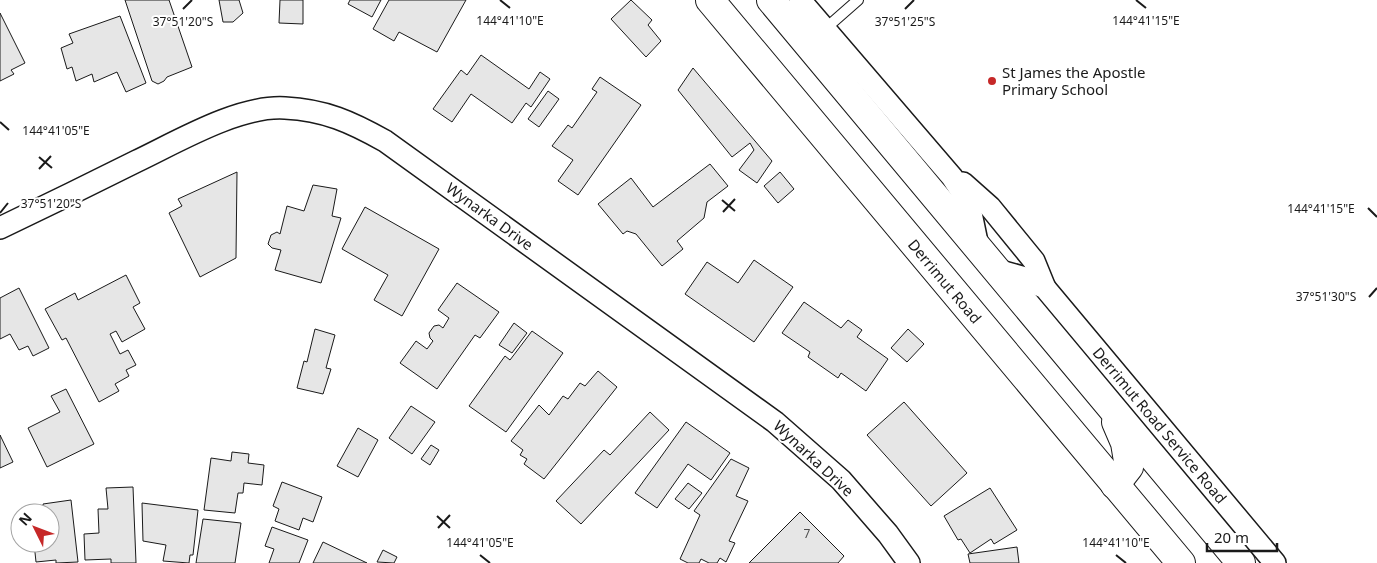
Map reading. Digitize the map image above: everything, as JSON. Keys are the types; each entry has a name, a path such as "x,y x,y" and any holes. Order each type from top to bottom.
{"highway":[{"name":"Derrimut Road","path":"710,0 1181,563"},
{"path":"771,0 1241,563"},
{"path":"1107,402 1125,443 1129,468 1115,485"}],"street":[{"name":"Derrimut Road Service Road","path":"800,0 952,177 969,203 978,247"},
{"name":"Wynarka Drive","path":"0,228 208,127 246,112 283,108 319,112 354,124 385,141 775,422 841,480 888,534 909,563"},
{"name":"Derrimut Road Service Road","path":"952,177 966,186 990,207 1034,261 1045,288 1276,563"},
{"name":"Derrimut Road Service Road","path":"997,270 1022,277 1045,288"}],"lane":[{"path":"825,29 858,0"}],"building":[{"path":"125,0 169,0 192,67 167,77 158,84 152,81"},
{"path":"219,0 239,0 243,13 233,22 223,22"},
{"path":"280,0 303,0 303,24 279,23"},
{"path":"350,0 381,0 372,17 348,4"},
{"path":"389,0 466,0 437,52 399,32 394,41 373,29"},
{"path":"631,0 652,20 648,25 661,41 646,57 611,19"},
{"path":"0,13 25,63 11,70 14,74 0,81"},
{"path":"120,16 146,83 126,92 117,72 94,82 92,74 76,81 72,67 67,69 61,48 73,43 69,34"},
{"path":"481,55 529,89 540,72 550,79 531,107 526,103 512,123 471,94 452,122 433,109 461,70 467,75"},
{"path":"693,68 772,161 757,183 739,170 754,150 750,143 732,157 678,90"},
{"path":"600,77 641,105 578,195 558,181 573,160 552,146 568,125 572,128 597,92 592,89"},
{"path":"548,91 559,99 539,127 528,119"},
{"path":"710,164 728,186 707,202 704,218 677,241 683,249 662,266 636,234 627,231 623,234 598,204 631,178 653,207"},
{"path":"237,172 236,258 200,277 169,213 182,206 178,199"},
{"path":"780,172 794,189 778,203 764,186"},
{"path":"313,185 337,189 332,216 341,218 321,283 275,270 281,250 272,248 268,244 271,235 277,232 280,234 287,206 304,211"},
{"path":"365,207 439,249 402,316 374,300 388,275 342,249"},
{"path":"754,260 793,287 754,342 685,294 707,262 738,283"},
{"path":"126,275 140,303 133,307 145,329 122,342 116,331 110,334 120,354 128,350 136,365 126,370 129,376 115,384 119,391 99,402 66,338 62,340 45,309 75,293 78,300"},
{"path":"457,283 499,312 480,338 475,335 437,389 400,363 416,341 427,349 433,341 429,333 434,326 439,325 443,328 449,318 438,310"},
{"path":"19,288 49,348 33,356 28,346 19,350 10,334 0,339 0,298"},
{"path":"804,302 841,328 848,320 862,330 857,337 888,359 866,391 841,373 838,378 808,357 810,352 782,333"},
{"path":"514,323 527,333 512,353 499,345"},
{"path":"315,329 335,335 326,368 331,369 323,394 297,388 304,361 307,362"},
{"path":"908,329 924,344 907,362 891,348"},
{"path":"532,331 563,353 506,432 469,406 505,356 510,360"},
{"path":"598,371 617,387 544,479 524,464 527,459 520,455 523,450 511,441 539,405 549,415 563,396 568,399 580,383 585,386"},
{"path":"66,389 94,444 47,467 28,428 60,412 51,396"},
{"path":"904,402 967,473 931,506 867,435"},
{"path":"411,406 435,422 412,454 389,438"},
{"path":"650,412 669,430 581,524 556,501 604,450 610,455"},
{"path":"686,422 730,453 711,480 688,464 657,508 635,493"},
{"path":"358,428 378,440 358,477 337,466"},
{"path":"0,435 13,462 0,468"},
{"path":"431,445 439,450 430,465 421,459"},
{"path":"232,452 249,454 248,463 264,465 262,485 244,483 243,493 238,493 235,513 204,510 211,458 231,461"},
{"path":"731,459 749,468 736,496 748,501 729,541 735,543 726,562 720,558 717,563 709,563 701,559 699,563 688,563 680,559 700,515 694,511"},
{"path":"282,482 322,497 313,522 303,518 299,530 275,521 279,509 273,506"},
{"path":"688,483 702,493 689,509 675,499"},
{"path":"133,487 136,563 111,563 111,559 85,560 84,534 99,533 98,509 108,509 106,488"},
{"path":"990,488 1017,530 994,544 991,539 970,553 961,539 958,540 944,516"},
{"path":"71,500 78,562 56,563 56,560 36,562 35,553 60,553 60,503 50,503"},
{"path":"142,503 198,510 193,555 190,555 189,563 163,561 166,545 143,541"},
{"path":"800,512 844,556 838,563 749,563"},
{"path":"203,519 241,523 235,563 196,563"},
{"path":"272,527 308,540 299,563 269,563 274,549 265,546"},
{"path":"323,542 367,563 313,563"},
{"path":"1017,547 1019,563 970,563 968,554"},
{"path":"383,550 397,557 394,563 377,562"}],"place":[{"name":"St James the Apostle Primary School","path":"992,81"}]}
